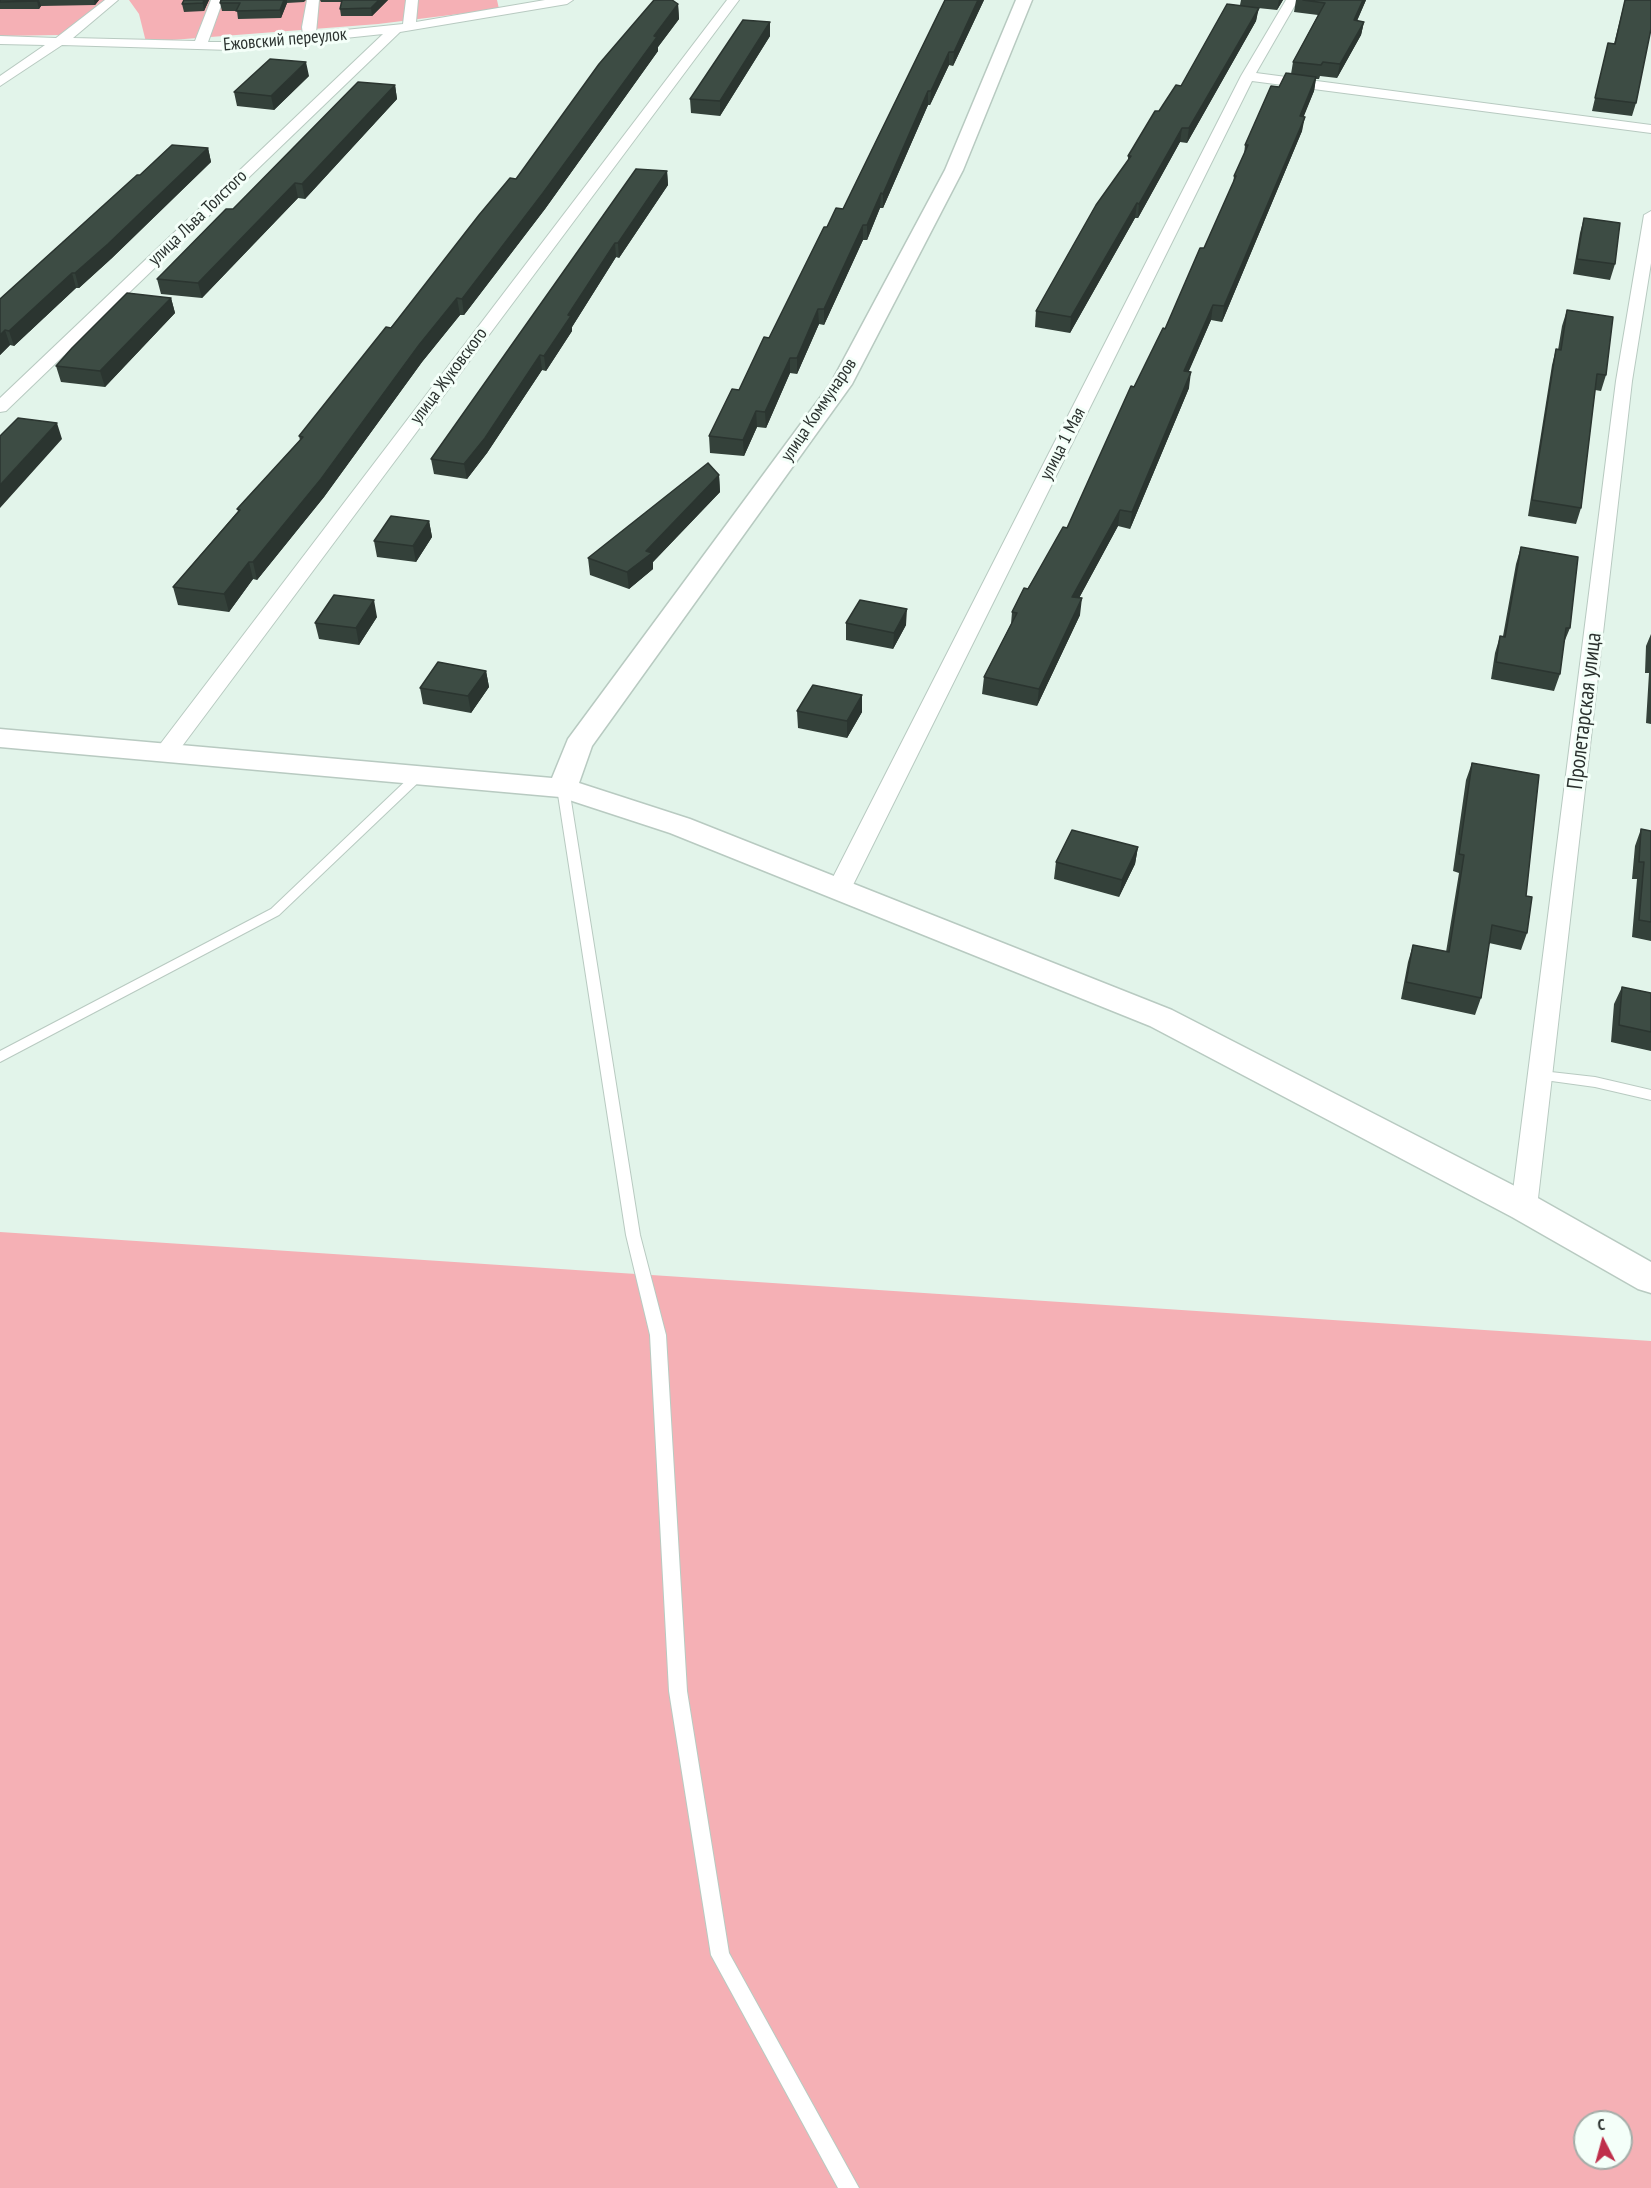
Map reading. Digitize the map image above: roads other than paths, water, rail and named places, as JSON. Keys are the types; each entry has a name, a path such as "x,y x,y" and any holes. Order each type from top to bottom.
{"main road":[{"name":"улица Коммунаров","path":"563,788 578,745 841,384 954,170 1024,0"},
{"path":"0,738 563,788 680,826 1161,1018 1524,1207 1651,1279"}],"street":[{"path":"0,82 56,41 82,26 112,0"},
{"path":"200,45 217,0"},
{"path":"310,38 308,27 313,0"},
{"path":"403,28 412,0"},
{"name":"Ежовский переулок","path":"0,40 231,46 403,28 567,0"},
{"name":"улица Жуковского","path":"166,752 733,0"},
{"name":"улица 1 Мая","path":"838,891 1248,76 1292,0"},
{"name":"улица Льва Толстого","path":"0,407 403,28"},
{"path":"1248,76 1651,129"},
{"name":"Пролетарская улица","path":"1524,1207 1542,1076 1624,381 1651,215"}],"lane":[{"path":"0,1057 276,912 419,775"},
{"path":"563,788 633,1236 658,1335 678,1691 720,1956 849,2188"},
{"path":"1542,1076 1594,1082 1651,1095"}]}
